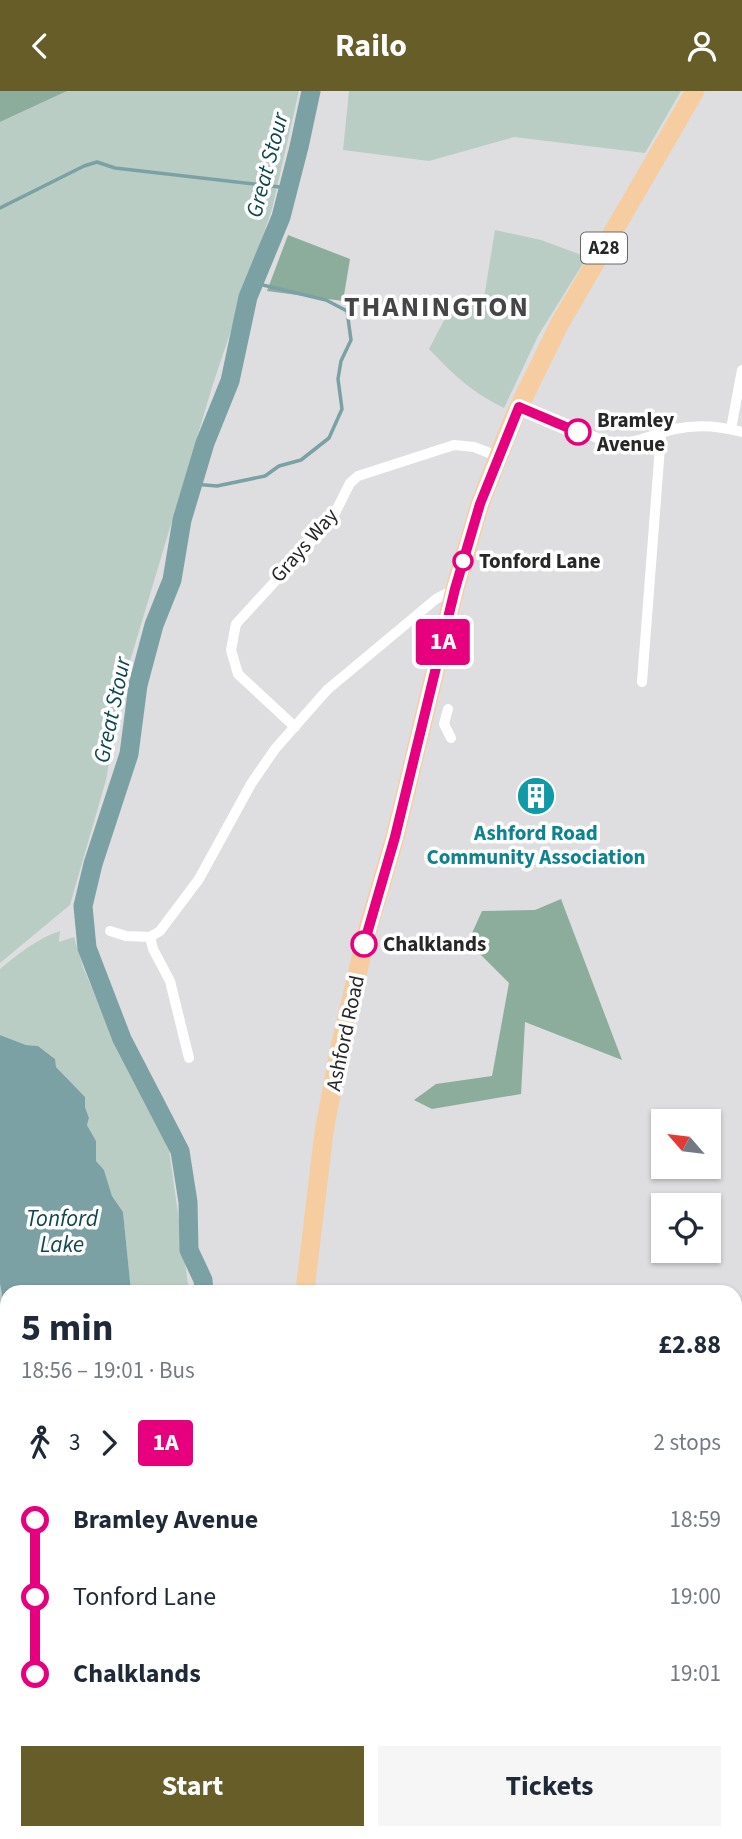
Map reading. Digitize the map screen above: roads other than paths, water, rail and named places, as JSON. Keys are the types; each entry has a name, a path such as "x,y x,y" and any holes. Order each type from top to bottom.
{"highway":[{"name":"A28","path":"497,456 559,325 695,91"},
{"name":"Ashford Road","path":"305,1285 324,1132 340,1047 367,932 395,837 455,589 497,456"}],"street":[{"path":"519,407 610,443 624,444 673,429 698,426 737,431 742,370"},
{"path":"642,682 661,434"},
{"name":"Grays Way","path":"295,727 238,674 231,650 236,624 256,599 332,519 350,483 358,476 454,445 474,447 497,456"},
{"path":"110,931 126,936 150,937 160,931 211,861 257,775 295,727 327,690 363,658 436,599 455,589"},
{"path":"448,709 444,724 451,738"},
{"path":"150,937 153,949 170,981 176,1036 188,1058"}],"water":[{"name":"Tonford Lake","path":"0,1035 26,1045 38,1046 55,1059 56,1067 85,1097 89,1118 87,1125 96,1141 96,1161 104,1170 112,1196 123,1212 130,1285 0,1284"}],"waterway":[{"name":"Great Stour","path":"203,1285 189,1250 188,1202 180,1151 122,1039 87,948 83,906 93,864 129,754 138,685 154,625 172,580 182,520 205,443 230,381 248,297 281,217 311,91"},
{"path":"0,208 97,162 115,168 288,188"},
{"path":"193,484 217,486 265,476 279,466 301,460 329,438 342,409 338,379 341,361 351,340 347,311 326,300 254,283"}],"place":[{"name":"Bramley Avenue","path":"578,432"},
{"name":"Tonford Lane","path":"463,561"},
{"name":"Ashford Road Community Association","path":"536,796"},
{"name":"Chalklands","path":"364,944"}],"district":[{"name":"THANINGTON","path":"437,307"}]}
